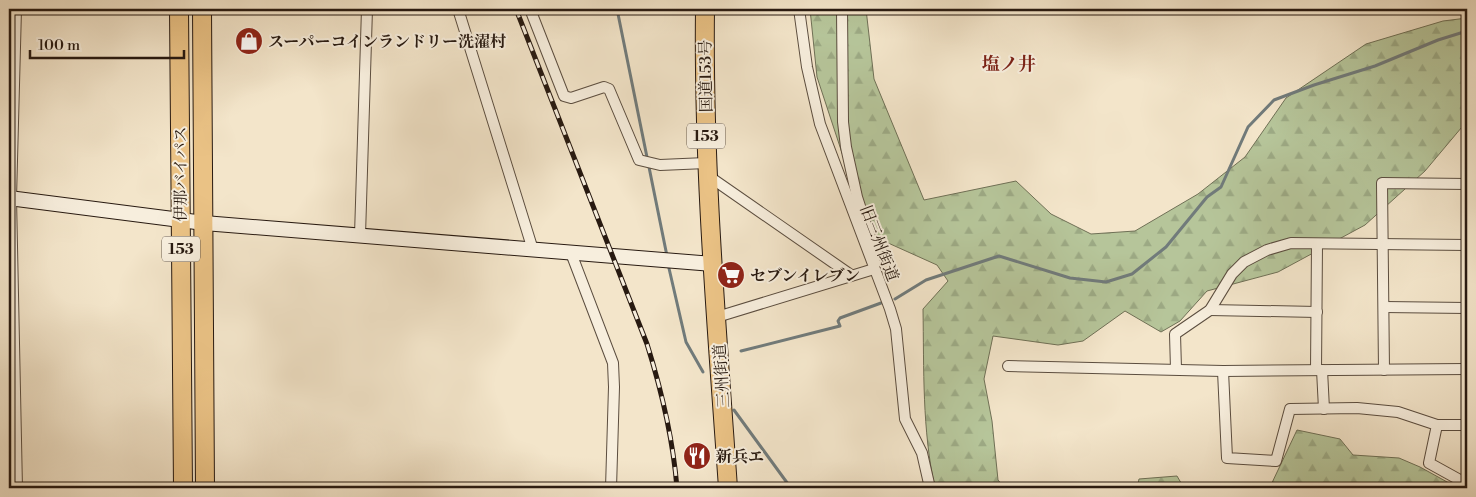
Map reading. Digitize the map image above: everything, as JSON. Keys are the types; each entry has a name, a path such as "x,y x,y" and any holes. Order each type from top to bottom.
{"highway":[{"name":"伊那バイパス","path":"179,9 183,488"},
{"name":"伊那バイパス","path":"202,9 205,488"},
{"name":"国道153号","path":"705,9 704,71 707,169 713,264"},
{"name":"三州街道","path":"713,264 728,488"}],"street":[{"path":"16,9 10,198 17,488"},
{"path":"360,236 367,9"},
{"path":"458,9 533,250"},
{"path":"530,9 564,96 571,98 604,87 609,89 639,160 649,163 707,169 851,275"},
{"name":"旧三州街道","path":"799,9 807,67 820,124 890,309 896,329 905,419 922,453 930,488"},
{"path":"717,317 874,269 875,252 857,197 846,147 843,122 842,86 844,64 842,9"},
{"path":"1384,370 1382,183 1467,184"},
{"path":"10,198 204,223 713,264"},
{"path":"1176,369 1175,334 1210,310 1232,274 1244,262 1267,250 1291,244 1467,245"},
{"path":"1317,244 1316,312 1319,370 1324,408"},
{"path":"571,253 613,364 611,488"},
{"path":"1384,307 1467,308"},
{"path":"1210,310 1316,312"},
{"path":"1008,366 1223,371 1467,369"},
{"path":"1223,371 1227,458 1276,461 1290,409 1357,408 1398,412 1437,425 1467,425"},
{"path":"1437,425 1429,463 1467,484"}],"green space":[{"path":"810,9 866,9 874,79 924,200 1016,181 1051,214 1091,234 1135,231 1198,194 1245,157 1286,98 1366,44 1443,21 1467,18 1467,121 1425,171 1365,225 1278,272 1207,291 1180,321 1161,332 1125,311 1083,341 1058,345 993,336 984,379 992,421 998,480 1005,488 935,488 926,422 923,309 948,281 937,265 877,238 844,159 817,77"},
{"path":"1297,430 1340,439 1353,455 1399,458 1458,488 1267,488 1270,487"},
{"path":"1177,476 1184,488 1137,488 1139,479"}],"waterway":[{"path":"617,9 667,256"},
{"path":"895,299 926,280 999,256 1070,278 1106,282 1132,274 1166,247 1207,197 1221,187 1248,127 1274,100 1375,66 1438,40 1467,31"},
{"path":"668,264 686,342 703,372"},
{"path":"741,351 840,326 838,321 840,318 881,303"},
{"path":"734,410 788,484 850,488"}],"railway":[{"path":"516,9 647,344 666,416 677,488"}],"place":[{"name":"スーパーコインランドリー洗濯村","path":"249,41"},
{"name":"セブンイレブン","path":"731,275"},
{"name":"新兵エ","path":"697,456"}],"district":[{"name":"塩ノ井","path":"1009,64"}]}
